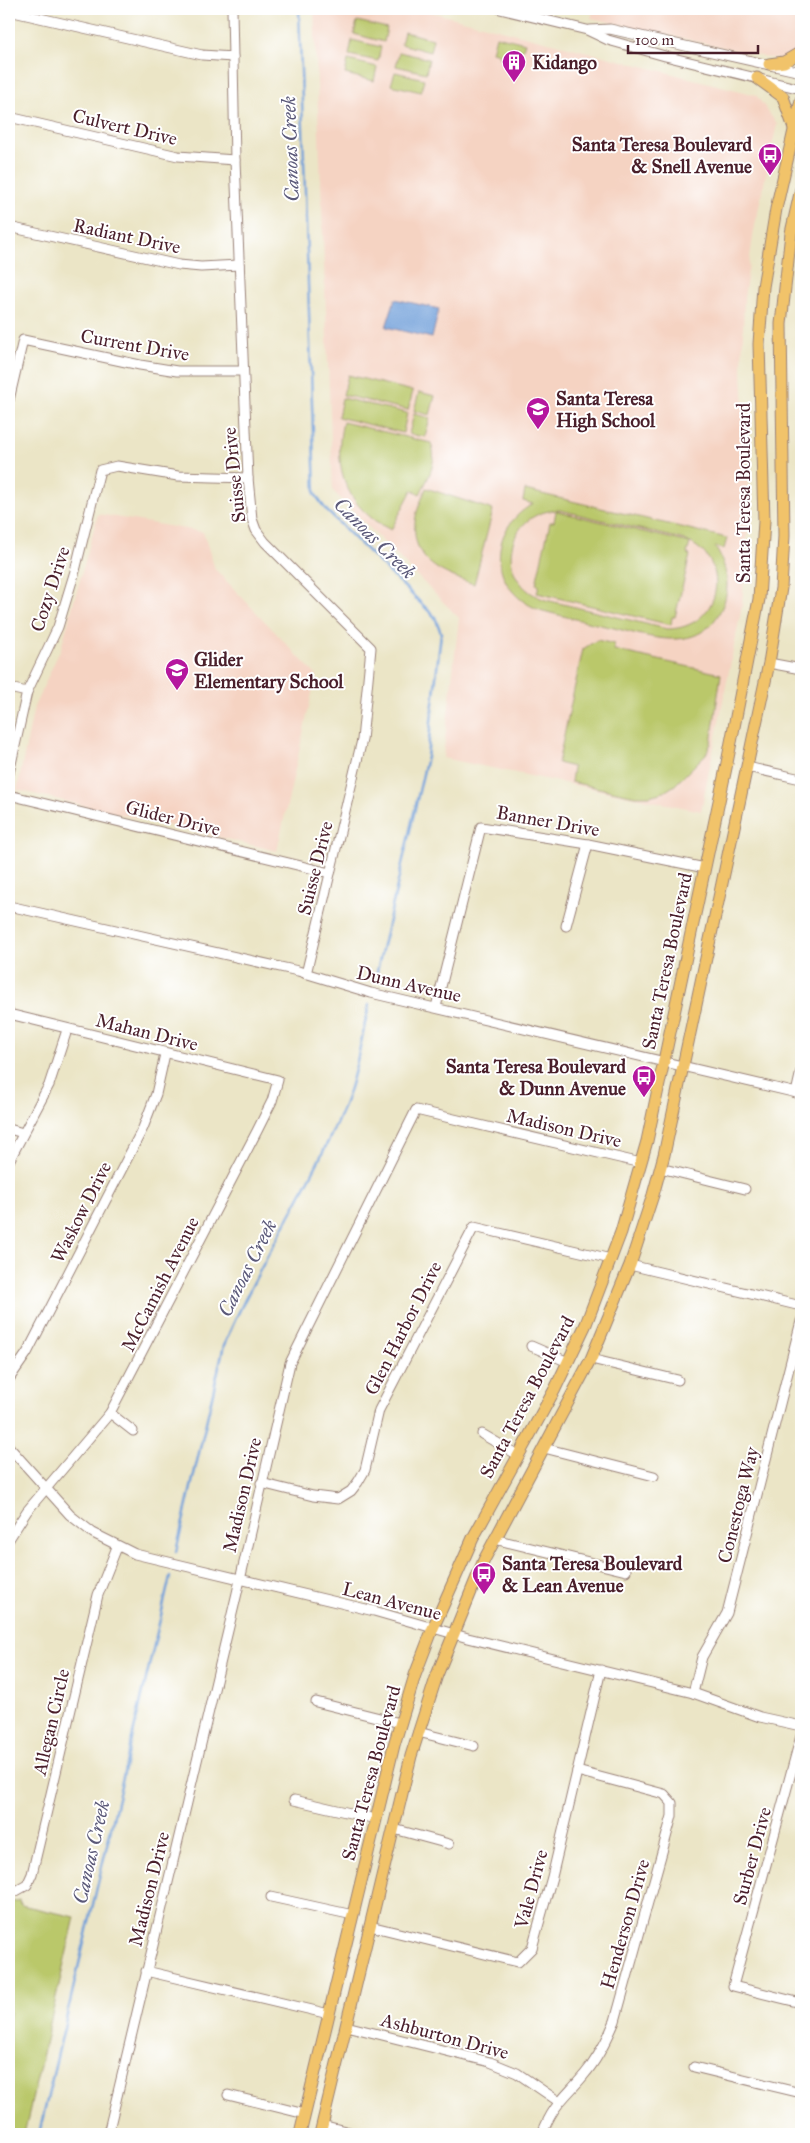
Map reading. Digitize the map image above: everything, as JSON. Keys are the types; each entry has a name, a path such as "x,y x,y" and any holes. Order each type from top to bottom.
{"main road":[{"path":"768,64 784,62 801,52"},
{"path":"757,78 784,97 794,129"},
{"name":"Santa Teresa Boulevard","path":"300,2134 400,1722 433,1628 469,1547 568,1362 611,1259 641,1163 748,664 759,599 764,521 760,319 769,244 801,100"},
{"name":"Santa Teresa Boulevard","path":"321,2130 418,1732 452,1634 494,1539 591,1359 630,1265 660,1168 769,663 781,588 784,536 780,324 791,233 801,188"}],"street":[{"name":"Suisse Drive","path":"232,9 242,370 252,519 256,530 265,542 371,648 362,740 306,974"},
{"path":"500,9 587,30 619,31 801,72"},
{"path":"9,10 202,55 233,57"},
{"path":"587,30 608,40 801,89"},
{"name":"Culvert Drive","path":"9,117 178,156 235,160"},
{"name":"Radiant Drive","path":"9,227 178,265 201,267 239,265"},
{"name":"Current Drive","path":"9,400 23,340 177,371 242,370"},
{"name":"Cozy Drive","path":"9,773 27,692 58,627 75,571 100,470 117,466 178,476 248,478"},
{"path":"769,663 801,669"},
{"path":"9,688 27,692"},
{"path":"747,767 801,779"},
{"name":"Glider Drive","path":"9,795 330,873"},
{"name":"Banner Drive","path":"436,1007 481,827 588,844 705,868"},
{"path":"566,926 588,844"},
{"name":"Dunn Avenue","path":"9,906 306,974 371,993 798,1093"},
{"name":"Mahan Drive","path":"9,1014 67,1030 278,1080"},
{"path":"9,1161 49,1084 67,1030"},
{"name":"Waskow Drive","path":"9,1378 26,1353 143,1128 156,1094 165,1054"},
{"path":"798,1093 801,1071"},
{"name":"McCamish Avenue","path":"46,1489 110,1413 258,1132 272,1101 278,1080"},
{"name":"Madison Drive","path":"108,2134 290,1363 416,1110 641,1163"},
{"path":"9,1129 23,1133"},
{"path":"660,1168 745,1189"},
{"name":"Glen Harbor Drive","path":"261,1483 313,1496 338,1499 351,1491 365,1470 379,1410 474,1227 611,1259"},
{"path":"630,1265 801,1306"},
{"name":"Conestoga Way","path":"693,1692 702,1657 727,1613 801,1321"},
{"path":"531,1346 568,1362"},
{"path":"591,1359 678,1380"},
{"path":"110,1413 133,1431"},
{"path":"482,1434 518,1455"},
{"name":"Lean Avenue","path":"9,1447 70,1515 93,1533 117,1547 152,1559 374,1611 452,1634 693,1692 760,1718 801,1726"},
{"path":"544,1448 654,1476"},
{"path":"9,1538 27,1511 46,1489"},
{"path":"494,1539 626,1571"},
{"name":"Allegan Circle","path":"9,1895 27,1885 32,1874 98,1595 117,1547"},
{"name":"Vale Drive","path":"370,1926 518,1962 532,1948 601,1670"},
{"path":"316,1702 400,1722"},
{"path":"418,1732 474,1746"},
{"name":"Surber Drive","path":"801,1736 733,1986 801,2004"},
{"name":"Henderson Drive","path":"542,2134 558,2101 585,2074 605,2045 615,2021 672,1809 669,1797 655,1791 577,1771"},
{"path":"294,1800 376,1819"},
{"path":"394,1829 449,1844"},
{"path":"271,1897 353,1916"},
{"path":"146,1971 329,2014"},
{"name":"Ashburton Drive","path":"346,2026 490,2062 517,2073 558,2101"},
{"path":"694,2067 801,2093"},
{"path":"228,2095 305,2114"},
{"path":"321,2130 357,2134"}],"shaded area":[{"name":"Santa Teresa High School","path":"314,9 419,9 756,95 777,124 754,230 744,298 742,370 749,512 742,606 701,811 443,758 459,618 333,491"},
{"path":"594,9 801,9 801,65 591,18"},
{"name":"Glider Elementary School","path":"98,514 203,532 215,569 316,675 277,851 17,790 34,707 61,648"}],"green space":[{"path":"357,21 387,28 384,42 354,34"},
{"path":"404,32 433,39 430,52 401,44"},
{"path":"496,36 525,43 523,49 508,62 504,62 497,53 492,52"},
{"path":"352,40 381,47 378,61 349,55"},
{"path":"399,52 429,59 426,73 396,66"},
{"path":"348,60 377,67 374,81 345,74"},
{"path":"395,72 424,79 421,92 391,85"},
{"path":"348,375 413,391 408,410 343,395"},
{"path":"419,392 435,396 430,415 414,411"},
{"path":"342,398 407,413 403,433 338,417"},
{"path":"414,414 430,418 425,437 409,434"},
{"path":"343,422 431,443 434,456 426,481 420,494 412,490 391,530 363,511 346,485 340,455"},
{"path":"426,488 493,510 474,584 441,571 424,557 418,547 415,536 415,522"},
{"path":"525,490 727,538 724,549 715,547 722,560 727,590 723,605 714,621 703,631 690,637 676,639 660,638 543,611 525,603 512,591 504,577 500,561 501,545 506,530 517,516 533,504 523,501","holes":["560,510 681,539 698,548 709,560 715,575 715,590 710,605 700,617 686,626 667,629 546,600 529,591 518,579 512,564 512,549 517,534 527,522 541,513"]},
{"path":"556,511 690,543 687,554 690,555 675,617 672,617 671,625 537,593 539,585 536,584 550,522 554,522"},
{"path":"597,640 614,644 614,650 721,674 711,743 706,754 675,785 664,792 649,796 635,796 571,782 573,767 558,763 583,649"},
{"path":"20,1900 21,1905 75,1917 24,2134 9,2134 9,1903"}],"water":[{"path":"395,299 439,309 432,338 386,327"}],"waterway":[{"name":"Canoas Creek","path":"299,9 315,494 326,510 435,617 441,633 427,757 375,980"},
{"name":"Canoas Creek","path":"176,1552 224,1345 252,1285 315,1168 343,1108 355,1070 369,1005"},
{"name":"Canoas Creek","path":"39,2134 170,1577"}],"place":[{"name":"Kidango","path":"514,83"},
{"name":"Santa Teresa Boulevard & Snell Avenue","path":"770,176"},
{"name":"Santa Teresa High School","path":"538,430"},
{"name":"Glider Elementary School","path":"177,691"},
{"name":"Santa Teresa Boulevard & Dunn Avenue","path":"644,1098"},
{"name":"Santa Teresa Boulevard & Lean Avenue","path":"484,1595"}]}
